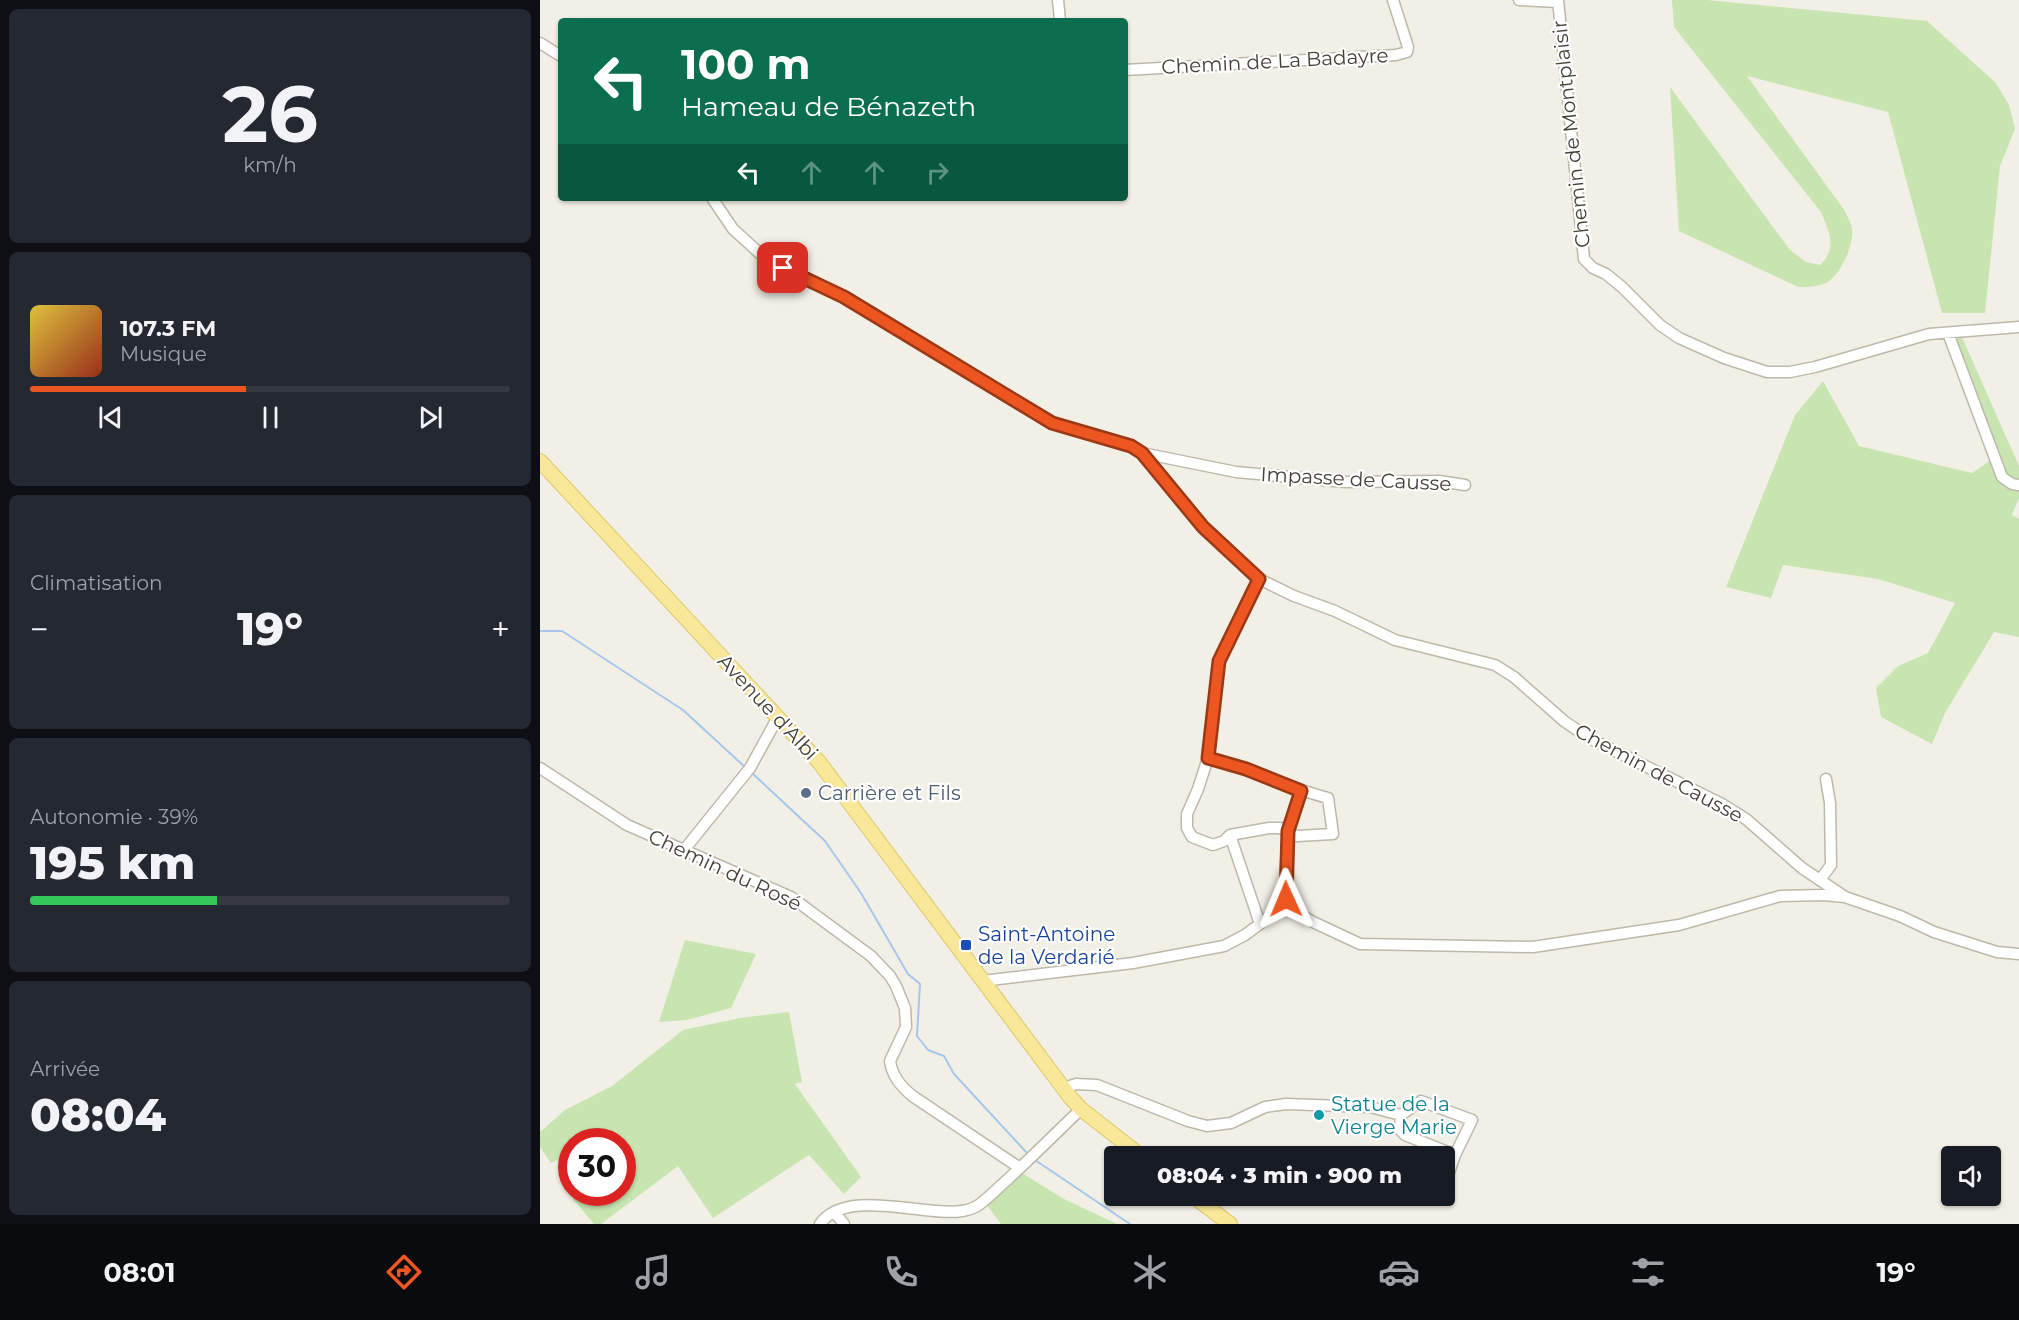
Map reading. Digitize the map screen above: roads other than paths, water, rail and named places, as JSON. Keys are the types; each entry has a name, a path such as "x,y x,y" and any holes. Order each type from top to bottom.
{"main road":[{"name":"Avenue d'Albi","path":"540,461 814,757 853,805 1064,1089 1081,1109 1129,1146"},
{"path":"1206,1206 1230,1224"}],"street":[{"path":"1058,0 1060,18"},
{"name":"Chemin de La Badayre","path":"1128,70 1396,55 1407,52 1408,47 1392,0"},
{"path":"1519,0 1558,1"},
{"name":"Chemin de Montplaisir","path":"1558,1 1582,252 1587,264 1606,274 1622,287 1660,325 1679,338 1724,358 1767,372 1790,372 1815,367 1929,334 2019,327"},
{"path":"540,43 558,54"},
{"name":"Chemin de Causse","path":"714,201 733,229 767,260 844,297 1052,423 1131,446 1142,453 1203,527 1259,579 1294,596 1335,610 1395,640 1495,665 1514,677 1564,721 1589,738 1722,804 1746,819 1802,868 1845,897"},
{"path":"1948,333 2002,477 2012,484 2019,485"},
{"name":"Impasse de Causse","path":"1142,453 1236,472 1345,482 1439,481 1465,485"},
{"path":"1208,758 1246,769 1301,791 1328,798 1333,834 1298,836 1280,828 1230,835 1220,843 1207,844 1192,837 1188,828 1187,814 1208,758 1219,661 1259,579"},
{"path":"684,850 749,770 778,717"},
{"name":"Chemin du Rosé","path":"540,768 619,821 791,897 871,956 897,986 905,1008 906,1027 890,1061 900,1083 914,1097 1020,1168"},
{"path":"1820,880 1831,865 1830,803 1826,779"},
{"path":"1288,907 1286,869 1288,831 1301,791"},
{"path":"1230,835 1260,924"},
{"path":"982,981 1133,963 1224,946 1245,935 1280,909 1288,907 1359,944 1533,947 1679,925 1780,896 1814,895 1845,897 1903,917 1934,932 1997,952 2019,954"},
{"path":"1064,1089 1076,1084 1097,1084 1188,1121 1207,1126 1231,1123 1265,1107 1286,1104 1370,1107 1401,1115 1421,1101 1472,1120 1455,1155"},
{"path":"820,1224 834,1212 868,1205 966,1211 979,1205 1081,1109"},
{"path":"1401,1115 1400,1130 1405,1135 1432,1146"},
{"path":"834,1212 844,1224"}],"waterway":[{"path":"540,631 562,631 683,710 746,768"},
{"path":"752,773 825,841 861,893 908,974 920,984 917,1036 928,1050 944,1056 954,1074 1028,1154"},
{"path":"1035,1160 1130,1224"}],"place":[{"name":"Carrière et Fils","path":"806,793"},
{"name":"Saint-Antoine de la Verdarié","path":"966,945"},
{"name":"Statue de la Vierge Marie","path":"1319,1115"}]}
